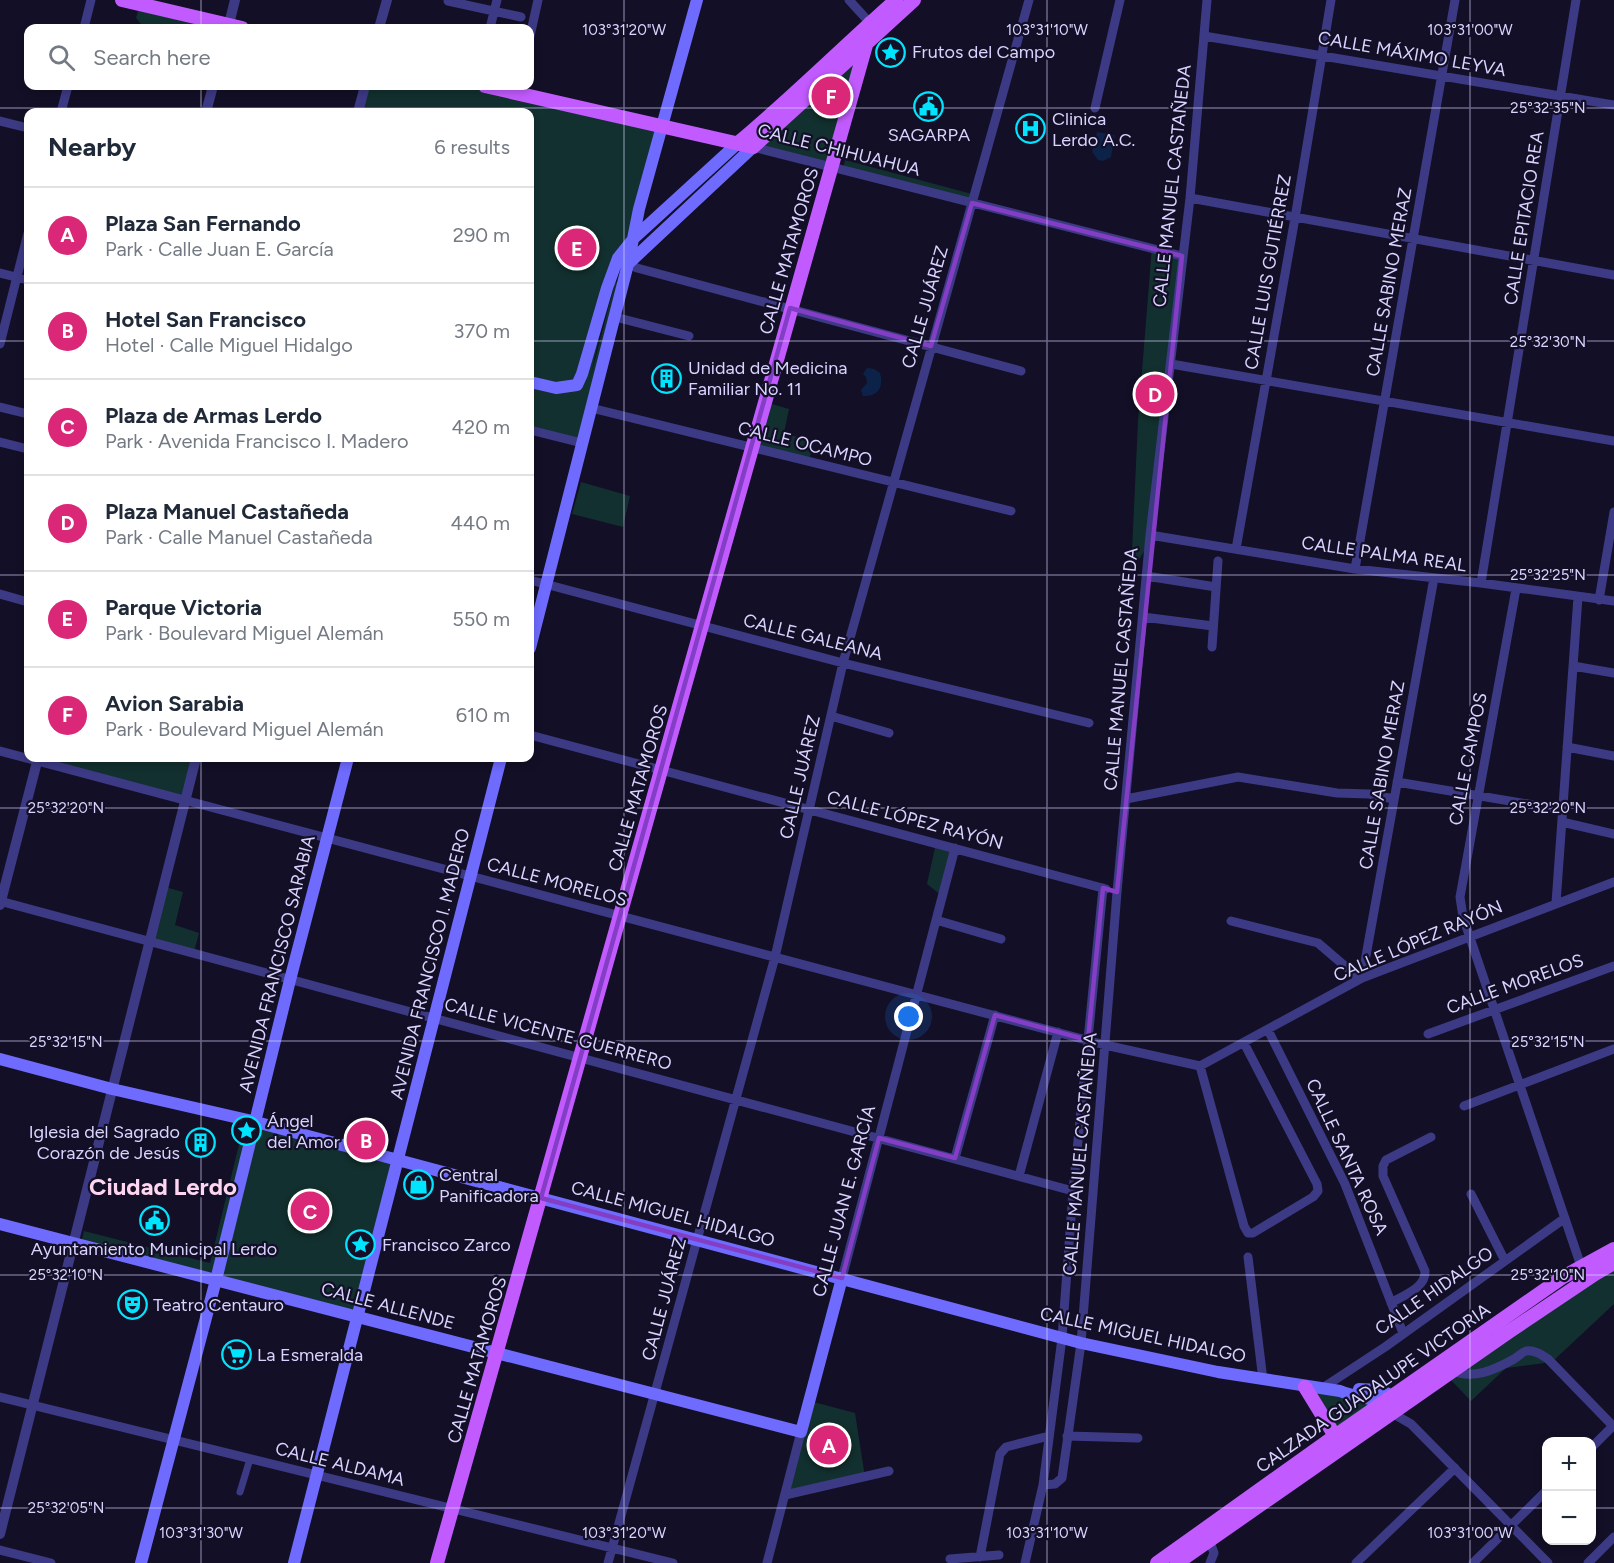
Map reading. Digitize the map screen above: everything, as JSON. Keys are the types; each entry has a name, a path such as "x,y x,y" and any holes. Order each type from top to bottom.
{"main road":[{"path":"122,0 216,24"},
{"path":"534,383 556,388 577,385 582,374 607,288 634,238 639,208 697,0"},
{"path":"634,238 896,0"},
{"path":"534,632 615,317 623,261 753,147 914,0"},
{"name":"CALLE MATAMOROS","path":"437,1563 542,1198 790,309 832,168 870,23"},
{"name":"CALLE CHIHUAHUA","path":"520,90 753,147"},
{"path":"711,136 742,133 763,118 772,115"},
{"name":"AVENIDA FRANCISCO SARABIA","path":"141,1563 216,1280 347,762"},
{"name":"AVENIDA FRANCISCO I. MADERO","path":"294,1563 500,762"},
{"name":"CALLE MIGUEL HIDALGO","path":"0,1059 112,1089 256,1122 1081,1343 1305,1387 1340,1391 1381,1390 1387,1399"},
{"name":"CALLE ALLENDE","path":"0,1224 801,1432"},
{"name":"CALZADA GUADALUPE VICTORIA","path":"1157,1563 1387,1399 1581,1266 1614,1249"},
{"name":"CALZADA GUADALUPE VICTORIA","path":"1177,1563 1452,1370 1614,1263"},
{"name":"CALLE JUAN E. GARCÍA","path":"801,1432 842,1278"},
{"path":"1305,1387 1335,1436"},
{"path":"1387,1399 1398,1409"}],"street":[{"path":"85,24 91,0"},
{"path":"232,24 235,0"},
{"path":"381,24 387,0"},
{"path":"491,24 497,0"},
{"path":"533,24 538,0"},
{"path":"849,0 870,23"},
{"name":"CALLE JUÁREZ","path":"608,1563 775,957 843,663 1029,0"},
{"path":"1095,108 1120,0"},
{"name":"CALLE MANUEL CASTAÑEDA","path":"1043,1485 1054,1485 1060,1481 1081,1343 1117,892 1146,576 1190,198 1207,0"},
{"name":"CALLE LUIS GUTIÉRREZ","path":"1236,549 1331,0"},
{"name":"CALLE SABINO MERAZ","path":"1355,569 1455,0"},
{"name":"CALLE EPITACIO REA","path":"1481,583 1576,0"},
{"path":"448,1 521,17"},
{"name":"CALLE MÁXIMO LEYVA","path":"1204,36 1614,105"},
{"path":"62,108 67,90"},
{"path":"207,108 212,90"},
{"path":"359,108 364,90"},
{"path":"0,121 24,127"},
{"name":"CALLE CHIHUAHUA","path":"753,147 1182,256"},
{"path":"1190,198 1614,275"},
{"path":"0,344 24,248"},
{"path":"623,261 1021,371"},
{"path":"0,273 24,279"},
{"path":"615,317 689,336"},
{"path":"1171,364 1614,441"},
{"path":"0,407 24,413"},
{"name":"CALLE OCAMPO","path":"591,408 1011,511"},
{"path":"534,431 582,443"},
{"path":"0,442 24,448"},
{"path":"1599,600 1614,512"},
{"name":"CALLE PALMA REAL","path":"1150,535 1355,569 1481,583 1614,602"},
{"path":"1212,646 1218,561"},
{"path":"1146,576 1216,587"},
{"name":"CALLE SABINO MERAZ","path":"1361,979 1434,578"},
{"name":"CALLE GALEANA","path":"534,581 843,663 1089,723"},
{"name":"CALLE CAMPOS","path":"1516,589 1460,897 1470,936 1581,1266"},
{"path":"0,594 24,601"},
{"path":"1556,903 1578,597"},
{"path":"1143,617 1213,626"},
{"path":"1573,666 1614,674"},
{"path":"831,716 889,733"},
{"name":"CALLE LÓPEZ RAYÓN","path":"534,736 1117,892"},
{"path":"1567,747 1614,756"},
{"name":"CALLE MORELOS","path":"0,751 24,756"},
{"path":"0,903 37,762"},
{"name":"CALLE MORELOS","path":"49,762 1105,1045"},
{"path":"0,1534 195,762"},
{"path":"1126,799 1238,777 1337,793 1369,794 1394,799"},
{"path":"1397,782 1563,810"},
{"path":"1562,822 1614,834"},
{"name":"CALLE JUAN E. GARCÍA","path":"842,1278 955,848"},
{"name":"CALLE LÓPEZ RAYÓN","path":"1200,1066 1361,979 1614,882"},
{"name":"CALLE MANUEL CASTAÑEDA","path":"1025,1563 1043,1485 1062,1338 1073,1191 1103,888"},
{"name":"CALLE VICENTE GUERRERO","path":"0,903 1073,1191"},
{"path":"936,920 1001,939"},
{"path":"1231,921 1317,943 1361,979"},
{"name":"CALLE MORELOS","path":"1428,1034 1614,966"},
{"path":"955,1158 995,1015"},
{"name":"CALLE SANTA ROSA","path":"1268,1030 1345,1184 1403,1334"},
{"path":"1020,1176 1059,1032"},
{"path":"1105,1045 1200,1066 1244,1226 1248,1233 1253,1233 1313,1197 1318,1191 1317,1184 1244,1043"},
{"path":"1464,1106 1614,1049"},
{"path":"1391,1303 1422,1284 1425,1271 1383,1176 1383,1166 1386,1160 1431,1137"},
{"path":"1471,1194 1505,1261"},
{"name":"CALLE HIDALGO","path":"1321,1389 1403,1334 1565,1218"},
{"path":"1248,1257 1263,1380"},
{"path":"1452,1370 1462,1376 1475,1376 1514,1359 1526,1351 1538,1352 1548,1359 1614,1426 1596,1443"},
{"name":"CALLE ALDAMA","path":"0,1397 673,1563"},
{"path":"1398,1409 1548,1563"},
{"path":"1398,1409 1411,1424"},
{"name":"CALLE JUAN E. GARCÍA","path":"767,1563 801,1432"},
{"path":"980,1557 1000,1454 1006,1447 1049,1436"},
{"path":"1068,1436 1138,1438"},
{"path":"240,1492 250,1459"},
{"path":"1356,1563 1455,1468"},
{"path":"785,1495 889,1471"},
{"path":"1473,1563 1542,1495"},
{"path":"1588,1563 1614,1537"},
{"path":"1209,1539 1214,1553 1210,1563"},
{"path":"0,1550 51,1563"},
{"path":"950,1559 999,1555"}],"highlighted area":[{"path":"972,203 1182,256 1117,892 1103,888 1088,1040 995,1015 955,1158 879,1138 842,1278 541,1198 790,308 931,346"}],"green space":[{"path":"141,0 246,23 141,24 136,18"},
{"path":"866,45 831,166 755,147"},
{"path":"366,90 509,90 666,127 608,296 591,375 615,282 619,283 586,443 534,430 534,108 361,108"},
{"path":"845,160 972,194 972,202 843,169"},
{"path":"1152,246 1184,255 1152,539 1131,572 1138,421"},
{"path":"765,402 789,409 784,433 814,442 809,460 753,447"},
{"path":"581,482 630,496 623,527 572,514"},
{"path":"53,762 198,762 188,801"},
{"path":"936,843 954,848 942,896 927,884"},
{"path":"165,887 183,892 175,925 199,933 194,952 152,940"},
{"path":"245,1120 400,1160 362,1318 81,1243 84,1231 210,1263"},
{"path":"1614,1265 1614,1304 1552,1362 1506,1368 1471,1401 1448,1377"},
{"path":"1308,1388 1378,1403 1335,1433"},
{"path":"810,1401 855,1413 865,1477 785,1496"}],"water":[{"path":"1097,132 1115,135 1111,157 1103,161 1098,160 1092,152"},
{"path":"867,368 880,373 881,383 876,393 863,396 861,390 867,383 863,374"}],"place":[{"name":"Frutos del Campo","path":"891,52"},
{"name":"Avion Sarabia","path":"831,96"},
{"name":"SAGARPA","path":"929,106"},
{"name":"Clinica Lerdo A.C.","path":"1031,129"},
{"name":"Parque Victoria","path":"577,248"},
{"name":"Unidad de Medicina Familiar No. 11","path":"667,378"},
{"name":"Plaza Manuel Castañeda","path":"1155,394"},
{"name":"Ángel del Amor","path":"246,1131"},
{"name":"Hotel San Francisco","path":"366,1140"},
{"name":"Iglesia del Sagrado Corazón de Jesús","path":"201,1142"},
{"name":"Central Panificadora","path":"418,1185"},
{"name":"Plaza de Armas Lerdo","path":"310,1211"},
{"name":"Ayuntamiento Municipal Lerdo","path":"154,1220"},
{"name":"Francisco Zarco","path":"361,1245"},
{"name":"Teatro Centauro","path":"132,1305"},
{"name":"La Esmeralda","path":"236,1355"},
{"name":"Plaza San Fernando","path":"829,1445"}],"district":[{"name":"Ciudad Lerdo","path":"163,1186"}]}
